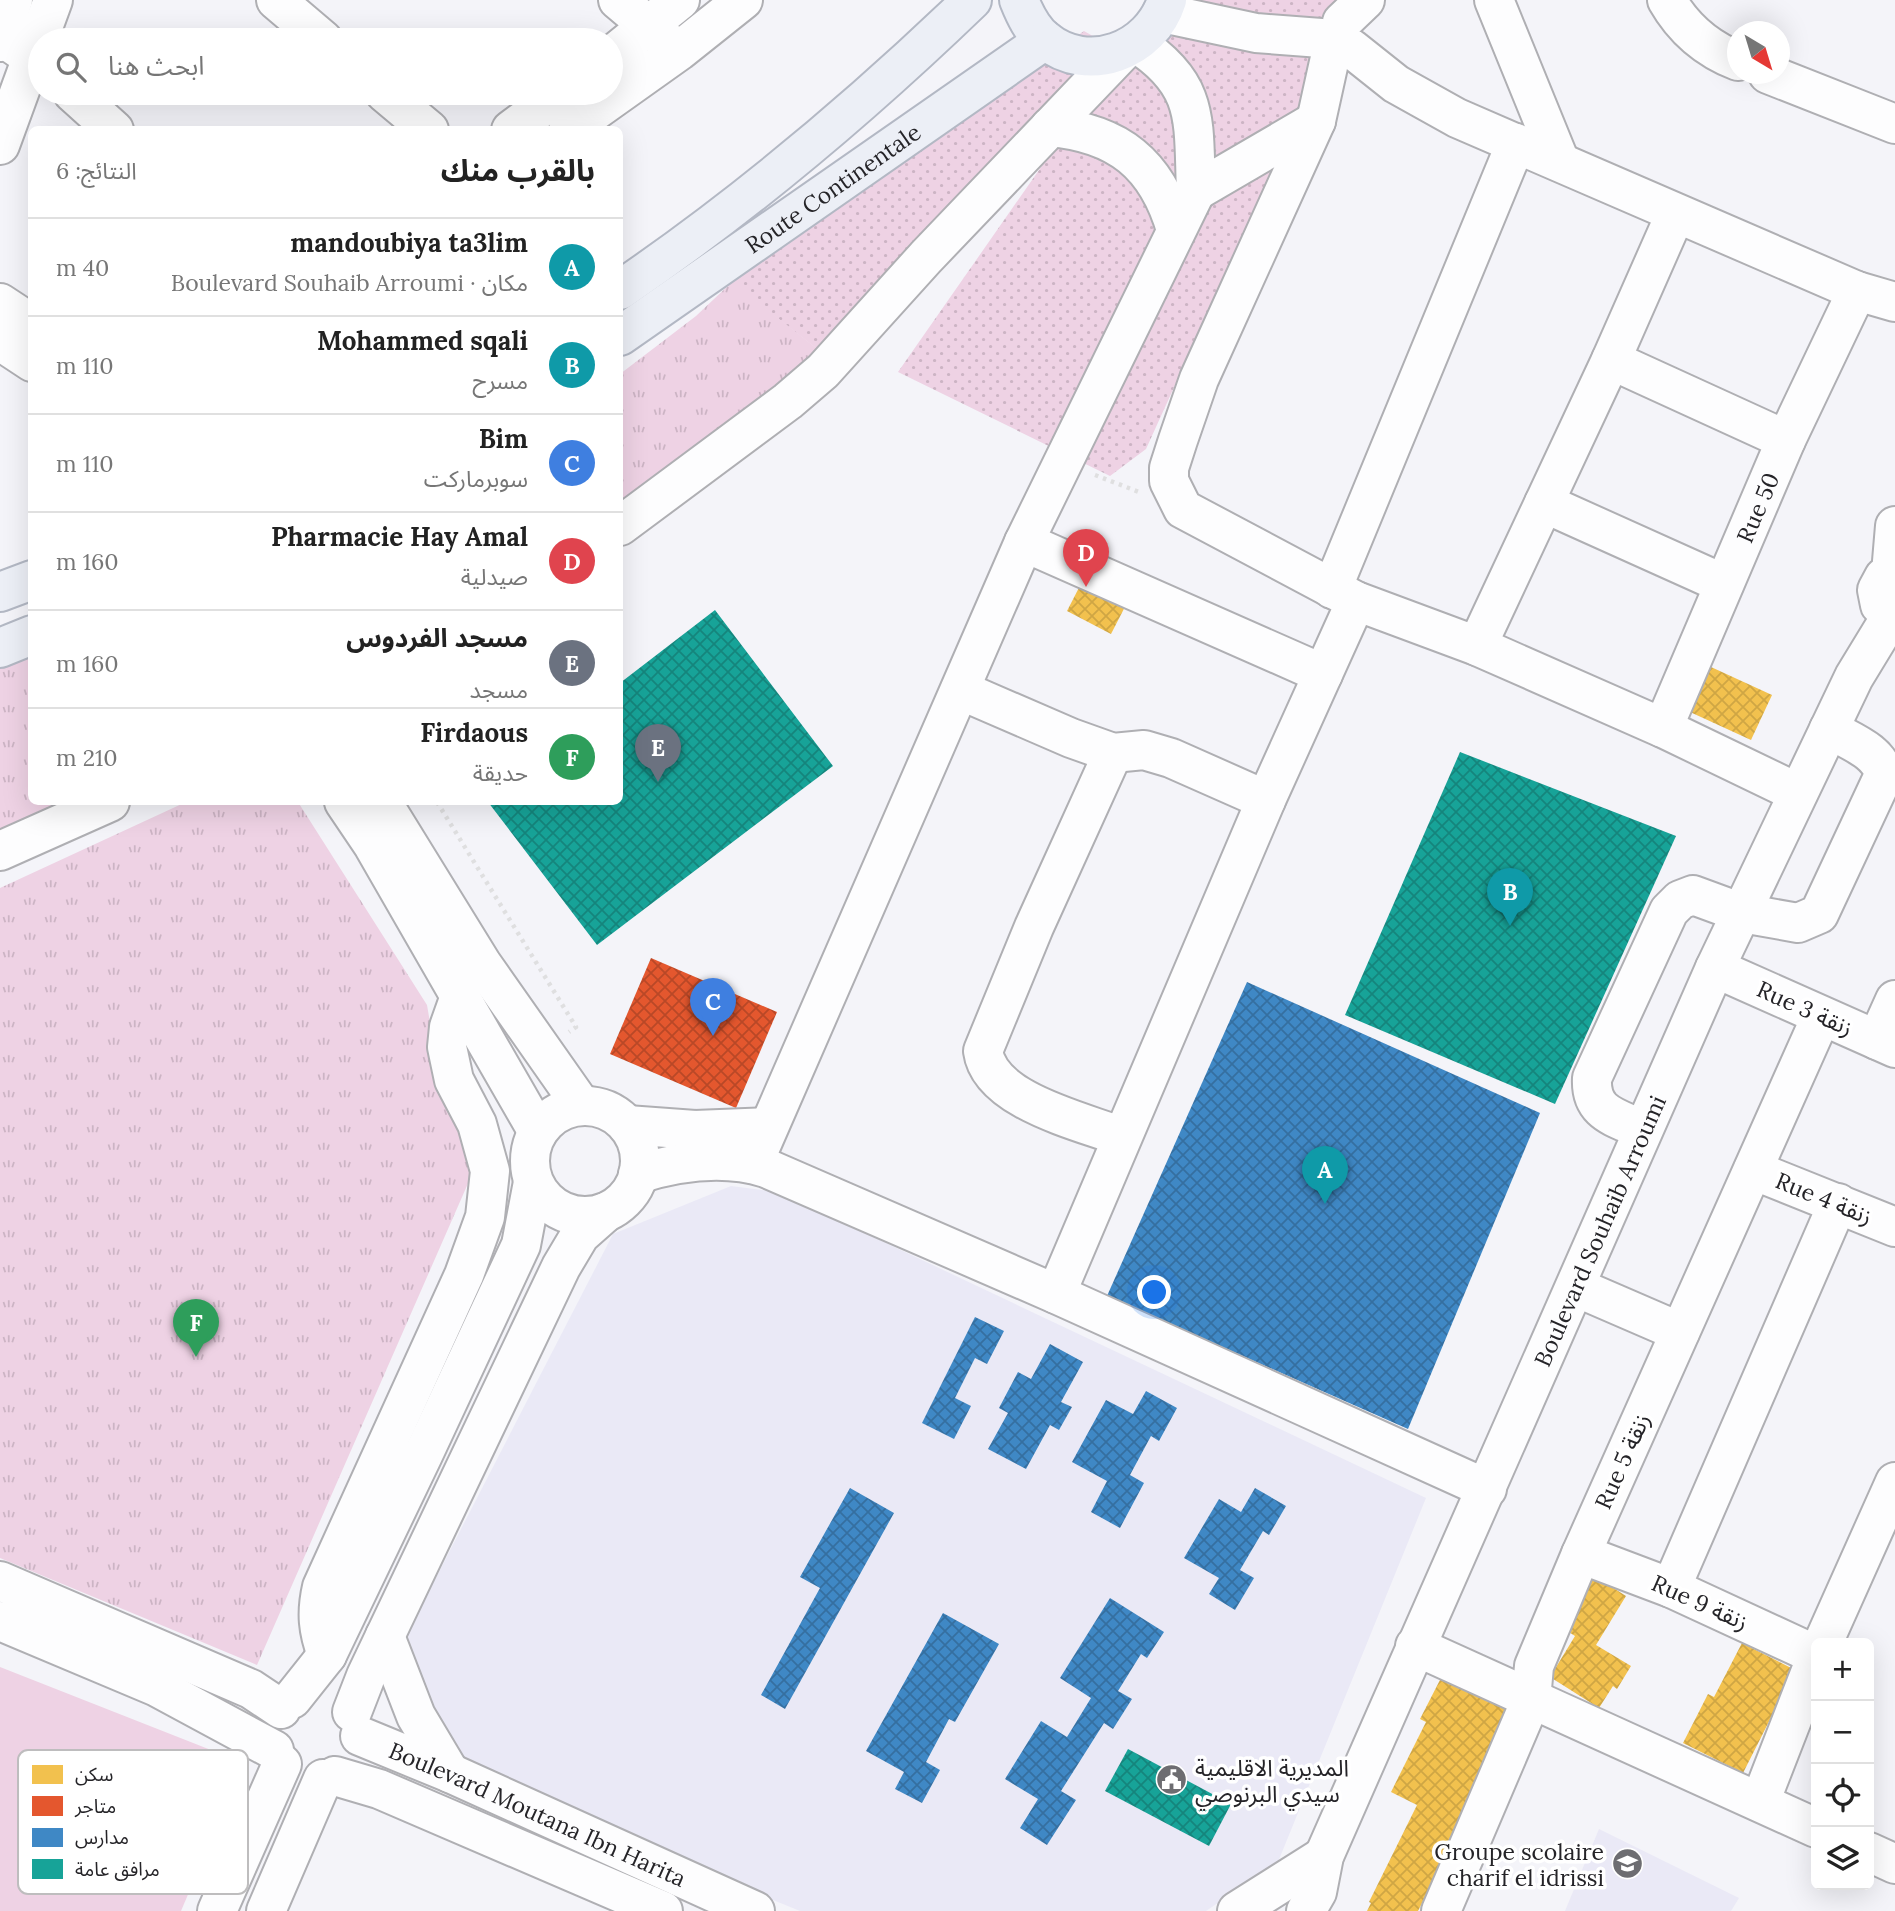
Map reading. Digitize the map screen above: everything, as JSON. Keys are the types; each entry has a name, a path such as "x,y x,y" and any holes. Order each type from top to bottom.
{"main road":[{"name":"Route Continentale","path":"623,288 706,232 794,160 899,70 972,0"},
{"path":"1019,0 1028,22 1045,40 1062,51 1083,56 1103,56 1130,47 1164,6"},
{"name":"Route Continentale","path":"623,334 1045,40"},
{"path":"0,592 28,582"},
{"path":"0,648 28,637"}],"street":[{"path":"0,145 19,50 13,0"},
{"path":"34,28 53,0"},
{"path":"276,0 309,28"},
{"path":"618,0 679,51"},
{"path":"623,47 680,0"},
{"path":"623,91 743,0"},
{"path":"1221,0 1261,15 1340,31 1431,105 1675,215 1857,291 1895,302"},
{"path":"1494,0 1560,162"},
{"path":"1667,0 1679,22 1719,54 1727,57"},
{"path":"1164,6 1256,33 1340,31"},
{"path":"1340,31 1316,121 1199,379 1178,440 1169,468 1169,481 1183,509 1344,595 1477,646 1663,728 1798,793"},
{"path":"623,524 769,415 822,371 1050,127 1130,47 1162,60 1176,75 1186,94 1194,135 1196,191 1024,542 753,1164"},
{"path":"1790,83 1895,124"},
{"path":"86,105 110,126"},
{"path":"399,105 424,126"},
{"path":"516,126 545,105"},
{"path":"574,126 603,105"},
{"path":"1196,191 1316,121"},
{"path":"1050,127 1075,129 1099,136 1141,164 1157,184 1176,230"},
{"path":"1056,1294 1266,800 1323,674 1344,595 1516,143"},
{"path":"1477,646 1611,360 1675,215"},
{"name":"Rue 50","path":"1663,728 1786,440 1857,291"},
{"path":"0,303 28,321"},
{"path":"0,341 28,359"},
{"path":"1611,360 1786,440"},
{"path":"1544,503 1724,584"},
{"path":"1894,613 1886,610 1877,598 1879,583 1893,573 1895,526"},
{"path":"1024,542 1323,674"},
{"name":"Boulevard Souhaib Arroumi","path":"1306,1911 1317,1892 1324,1856 1415,1646 1715,968 1854,677 1894,613"},
{"path":"960,690 1113,753 1144,750 1171,758 1266,800"},
{"path":"1643,1130 1597,1105 1591,1093 1592,1078 1669,911 1680,901 1693,895 1742,913 1798,923 1819,914 1884,775 1882,764 1877,757 1829,729"},
{"path":"1113,753 1034,927 983,1051 993,1075 1024,1100 1122,1137"},
{"path":"0,851 103,805"},
{"path":"346,805 538,1132"},
{"path":"384,805 482,964 581,1105"},
{"name":"Rue 3 زنقة","path":"1715,968 1886,1044"},
{"path":"327,1656 319,1632 317,1609 322,1587 458,1287 485,1217 490,1171 477,1124 454,1080 447,1047 449,1027 460,996"},
{"path":"1886,1044 1895,1000"},
{"name":"Rue 5 زنقة","path":"1441,1911 1531,1700 1534,1666 1581,1554 1821,1017"},
{"path":"271,1909 329,1777 352,1759 356,1724 385,1636 561,1267 580,1236 606,1212 621,1203 632,1190 638,1174 640,1157 636,1140 627,1125 614,1114 598,1107 581,1105 564,1110 549,1119 538,1132 531,1148 529,1166 533,1182 549,1203 572,1215 589,1216 606,1212"},
{"path":"627,1125 695,1130 768,1127"},
{"path":"638,1174 667,1165 715,1160 753,1164 1056,1294 1486,1489"},
{"name":"Rue 4 زنقة","path":"1754,1170 1895,1227"},
{"path":"248,1833 278,1757 271,1736 287,1704 327,1656 521,1245 533,1182"},
{"path":"1671,1588 1838,1203"},
{"path":"1576,1287 1679,1332"},
{"path":"1825,1638 1895,1482"},
{"name":"Rue 9 زنقة","path":"1581,1554 1671,1588 1811,1654"},
{"path":"0,1581 287,1704 321,1693 344,1702 356,1724"},
{"path":"0,1621 158,1687 278,1757 294,1774 308,1780 329,1777"},
{"path":"385,1636 416,1716 450,1773"},
{"path":"1415,1646 1814,1827"},
{"path":"1760,1802 1811,1669"},
{"name":"Boulevard Moutana Ibn Harita","path":"356,1724 450,1773 755,1911"},
{"name":"Boulevard Moutana Ibn Harita","path":"329,1777 379,1789 567,1867 663,1911"},
{"path":"1874,1854 1895,1864"},
{"path":"1237,1911 1324,1856"},
{"path":"217,1911 224,1894"}],"path":[{"path":"1061,462 1183,509"},
{"path":"439,805 576,1027 541,1050"}],"shaded area":[{"path":"731,1186 778,1192 1426,1498 1278,1862 1206,1911 800,1911 442,1765 393,1661 613,1234"},
{"name":"Groupe scolaire charif el idrissi","path":"1599,1829 1739,1898 1731,1911 1565,1911"}],"green space":[{"path":"1158,0 1350,0 1146,449 1110,476 898,372 1113,64 843,369 732,283 1084,31 1098,39 1115,43"},
{"path":"732,282 843,369 623,541 623,372 696,316"},
{"path":"28,642 28,805 103,805 0,851 0,653"},
{"path":"180,805 300,805 427,1005 437,1063 480,1156 257,1665 0,1558 0,888"},
{"path":"0,1667 211,1750 18,1750 18,1894 188,1894 181,1911 0,1911"}],"building: سكن":[{"path":"1085,576 1129,599 1111,634 1067,611"},
{"path":"1711,667 1772,695 1751,740 1690,712"},
{"path":"1593,1575 1626,1596 1596,1645 1631,1666 1617,1689 1613,1686 1599,1708 1550,1677 1575,1636 1561,1627"},
{"path":"1742,1643 1795,1670 1743,1773 1683,1743 1708,1694 1714,1697"},
{"path":"1441,1678 1517,1715 1418,1911 1367,1911 1417,1805 1391,1792 1426,1722 1420,1719"}],"building: متاجر":[{"path":"651,958 777,1012 736,1108 610,1054"}],"building: مدارس":[{"path":"1247,982 1540,1113 1408,1429 1107,1296"},
{"path":"975,1317 1004,1331 987,1364 975,1358 955,1398 971,1406 954,1439 922,1423"},
{"path":"1050,1344 1083,1362 1061,1402 1072,1407 1059,1430 1050,1425 1026,1469 988,1449 1008,1413 999,1408 1018,1372 1031,1379"},
{"path":"1146,1391 1177,1408 1159,1441 1151,1436 1130,1475 1144,1483 1120,1528 1091,1512 1107,1481 1072,1462 1106,1400 1133,1414"},
{"path":"850,1488 894,1513 785,1709 761,1695 820,1588 800,1577"},
{"path":"1255,1488 1286,1506 1269,1535 1263,1531 1240,1570 1254,1578 1235,1610 1209,1594 1219,1578 1184,1558 1219,1499 1241,1512"},
{"path":"1110,1598 1164,1632 1147,1658 1141,1654 1118,1691 1132,1699 1113,1729 1104,1723 1061,1791 1076,1800 1047,1845 1020,1828 1038,1799 1005,1779 1041,1721 1067,1737 1091,1698 1060,1678"},
{"path":"943,1613 999,1644 955,1722 949,1719 926,1762 940,1770 922,1803 895,1789 904,1772 866,1751"}],"building: مرافق عامة":[{"path":"715,610 833,766 597,945 490,805 623,805 623,681"},
{"path":"1460,752 1676,836 1555,1104 1345,1015"},
{"path":"1128,1749 1231,1804 1209,1846 1105,1791"}],"place":[{"name":"Pharmacie Hay Amal","path":"1086,587"},
{"name":"مسجد الفردوس","path":"658,782"},
{"name":"Mohammed sqali","path":"1510,926"},
{"name":"Bim","path":"713,1036"},
{"name":"mandoubiya ta3lim","path":"1325,1204"},
{"name":"Firdaous","path":"196,1357"},
{"name":"المديرية الاقليمية سيدي البرنوصي","path":"1172,1780"},
{"name":"Groupe scolaire charif el idrissi","path":"1627,1864"}]}
